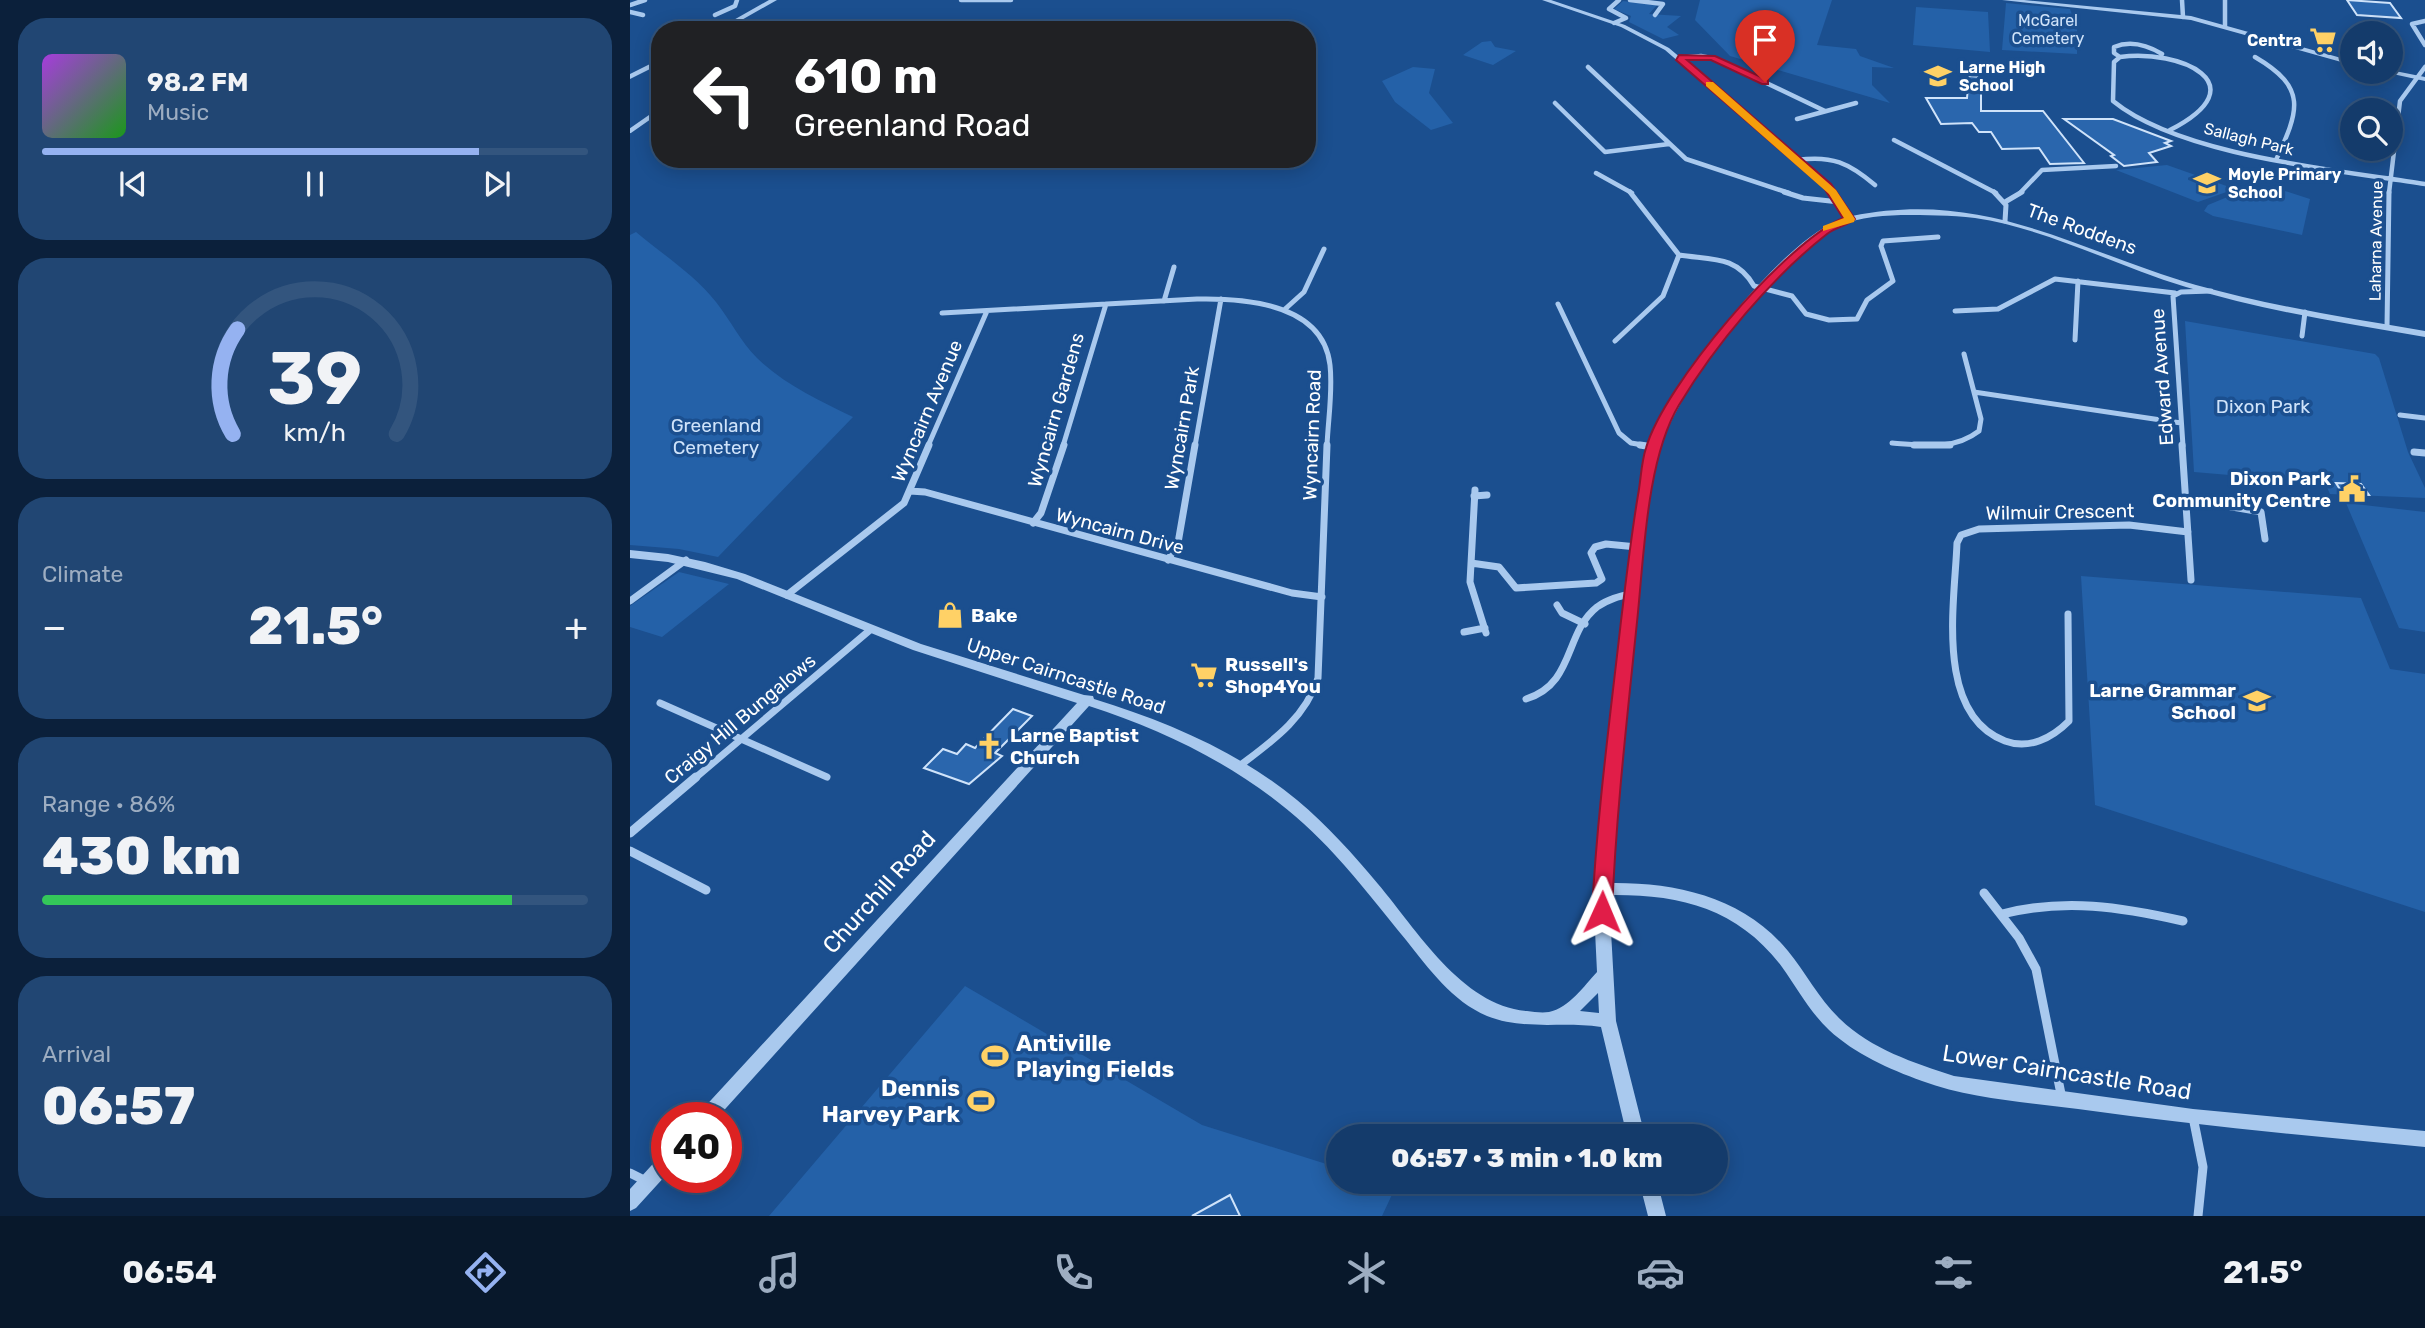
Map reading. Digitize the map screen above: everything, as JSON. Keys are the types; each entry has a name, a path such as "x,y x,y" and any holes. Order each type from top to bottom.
{"street":[{"path":"630,5 645,0"},
{"path":"715,15 736,6 737,0"},
{"path":"736,21 774,0"},
{"path":"961,0 1011,0"},
{"path":"1545,0 1647,37 1679,58 1827,186 1850,219"},
{"path":"1614,23 1626,18 1609,9 1619,0"},
{"path":"1630,0 1663,4 1655,15"},
{"path":"2005,0 2183,17 2225,26 2340,60"},
{"path":"2182,0 2183,17"},
{"path":"2225,0 2225,26"},
{"path":"630,12 643,15"},
{"path":"2425,21 2412,24 2425,45"},
{"path":"2163,55 2138,54 2120,57 2113,52 2114,47 2124,44 2144,46 2196,68 2209,82 2213,92 2210,105 2202,114 2170,131"},
{"path":"1679,58 1702,56 1716,59 1825,111"},
{"name":"Sallagh Park","path":"2120,57 2114,62 2113,99 2128,113 2170,131 2276,160 2425,184"},
{"path":"2255,57 2284,77 2296,104 2296,117 2276,160"},
{"path":"630,77 651,66"},
{"path":"1588,67 1685,158 1715,171 1806,199 1839,202"},
{"name":"Laharna Avenue","path":"2387,327 2389,178 2401,97 2425,67"},
{"path":"2403,74 2425,79"},
{"path":"1555,103 1606,152 1669,144"},
{"path":"1797,119 1856,103"},
{"path":"630,131 651,116"},
{"path":"1894,140 1993,190 2005,202 2008,215 2005,221"},
{"path":"1797,160 1838,157 1875,185"},
{"path":"2005,202 2018,198 2032,176 2042,170 2116,166"},
{"path":"1596,173 1631,192 1679,255 1735,263 1746,272 1754,286 1792,296 1801,310 1808,314 1853,321 1859,317 1868,298 1894,281 1882,242 1893,238 1938,237"},
{"name":"The Roddens","path":"1633,1124 1608,1021 1601,890 1637,547 1653,447 1671,407 1695,372 1762,288 1825,230 1850,219 1931,212 2005,221 2046,231 2145,271 2211,291 2425,334"},
{"path":"1284,310 1304,292 1324,249"},
{"path":"1615,341 1663,296 1679,255"},
{"path":"1164,301 1174,267"},
{"path":"1955,311 1998,309 2048,281 2078,281 2175,293"},
{"path":"2075,340 2078,281"},
{"name":"Edward Avenue","path":"2191,580 2174,324 2175,293 2211,291"},
{"name":"Wyncairn Road","path":"942,313 1221,299 1253,302 1284,310 1317,331 1329,357 1318,678 1313,692 1293,719 1238,767"},
{"name":"Wyncairn Park","path":"1168,561 1178,543 1221,299"},
{"name":"Wyncairn Gardens","path":"1033,523 1041,513 1053,480 1106,304"},
{"path":"1558,304 1619,433 1631,443 1653,447"},
{"name":"Wyncairn Avenue","path":"787,594 894,513 910,491 988,311"},
{"path":"2302,337 2305,312"},
{"path":"1892,443 1952,445 1973,438 1981,427 1964,354"},
{"path":"1974,392 2181,423"},
{"path":"2400,415 2425,418"},
{"path":"2414,452 2425,453"},
{"name":"Wyncairn Drive","path":"910,491 925,492 1292,593 1322,597"},
{"path":"1464,632 1485,631 1470,582 1474,493 1487,495"},
{"path":"2186,499 2262,512 2265,539"},
{"name":"Wilmuir Crescent","path":"2068,614 2069,721 2058,733 2032,743 2009,743 1994,736 1982,725 1956,676 1957,543 1961,535 1979,529 2129,525 2188,532"},
{"path":"1471,563 1499,567 1506,572 1508,582 1516,588 1597,583 1602,579 1602,574 1591,553 1595,547 1606,544 1637,547"},
{"name":"Upper Cairncastle Road","path":"630,554 686,560 729,572 870,630 951,659 1088,699 1169,729 1238,767 1293,804 1324,830 1443,973 1466,996 1498,1012 1550,1020 1608,1021"},
{"path":"630,601 686,560"},
{"path":"1526,699 1540,698 1552,687 1594,610 1633,593"},
{"path":"1557,605 1562,613 1585,624"},
{"name":"Craigy Hill Bungalows","path":"630,833 870,630"},
{"name":"Churchill Road","path":"721,1102 1088,699"},
{"path":"660,703 827,777"},
{"path":"630,850 706,890"},
{"name":"Lower Cairncastle Road","path":"1601,890 1639,888 1699,897 1748,922 1780,953 1837,1027 1898,1065 1954,1084 2193,1117 2425,1139"},
{"path":"1984,893 2002,914 2030,956 2038,976 2062,1099"},
{"path":"2002,914 2036,905 2069,902 2102,905 2183,921"},
{"path":"1550,1020 1578,1004 1605,975"},
{"path":"2193,1117 2203,1167 2197,1216"},
{"path":"630,1173 648,1182"},
{"path":"630,1202 651,1179"},
{"path":"1651,1194 1657,1216"}],"green space":[{"path":"1700,0 1832,0 1817,45 1856,49 1860,56 1894,68 1872,67 1872,85 1890,103 1730,56 1695,20"},
{"path":"1623,1 1657,5 1649,14 1681,16 1667,27 1679,35 1663,39 1629,22 1631,16 1614,9"},
{"name":"McGarel Cemetery","path":"2006,3 2070,9 2077,29 2077,54 2002,50"},
{"path":"1916,7 1988,12 1990,52 1913,45"},
{"path":"1491,41 1495,47 1516,51 1493,65 1463,55 1482,42"},
{"path":"1413,67 1435,69 1429,93 1453,123 1431,130 1395,102 1382,81"},
{"path":"2167,165 2235,189 2198,202 2116,170"},
{"path":"2242,191 2264,199 2285,191 2310,199 2302,235 2213,216 2204,211 2208,205"},
{"name":"Greenland Cemetery","path":"636,232 708,292 746,345 768,368 803,391 853,417 718,557 679,549 630,545 630,235"},
{"name":"Dixon Park","path":"2185,321 2375,354 2379,358 2408,452 2425,488 2425,498 2330,494 2325,483 2194,472"},
{"path":"2346,503 2425,512 2425,632 2399,628"},
{"path":"679,572 729,584 662,637 630,627 630,606"},
{"name":"Larne Grammar School","path":"2081,576 2361,598 2390,669 2425,674 2425,912 2095,805"},
{"name":"Antiville Playing Fields","path":"965,986 1202,1125 1326,1164 1326,1194 1392,1194 1382,1216 769,1216"}],"building":[{"path":"2347,0 2390,3 2401,18 2357,15"},
{"name":"Larne High School","path":"1969,76 1981,77 1981,111 2043,111 2084,163 2050,164 2039,148 2002,149 1991,132 1979,132 1972,123 1941,124 1926,98 1967,98"},
{"path":"2064,119 2113,119 2171,141 2165,143 2171,146 2149,153 2157,162 2124,166 2111,156 2114,155"},
{"name":"Dixon Park Community Centre","path":"2336,483 2361,484 2369,495 2343,494"},
{"name":"Larne Baptist Church","path":"1013,709 1032,716 995,753 1002,756 969,784 924,768 943,749 957,754 966,744 975,748"},
{"path":"1230,1195 1240,1216 1192,1216"}],"slow traffic":[{"path":"1709,84 1833,192 1850,219 1827,229"}],"place":[{"name":"Centra","path":"2323,40"},
{"name":"Larne High School","path":"1938,76"},
{"name":"Moyle Primary School","path":"2207,183"},
{"name":"Dixon Park Community Centre","path":"2352,489"},
{"name":"Bake","path":"950,615"},
{"name":"Russell's Shop4You","path":"1204,675"},
{"name":"Larne Grammar School","path":"2257,701"},
{"name":"Larne Baptist Church","path":"989,746"},
{"name":"Antiville Playing Fields","path":"995,1056"},
{"name":"Dennis Harvey Park","path":"981,1101"}],"route":[{"path":"1602,912 1601,890 1606,834 1637,547 1647,470 1653,447 1671,407 1725,331 1762,288 1825,230 1850,219 1827,186 1679,58 1712,57 1765,82"}]}
